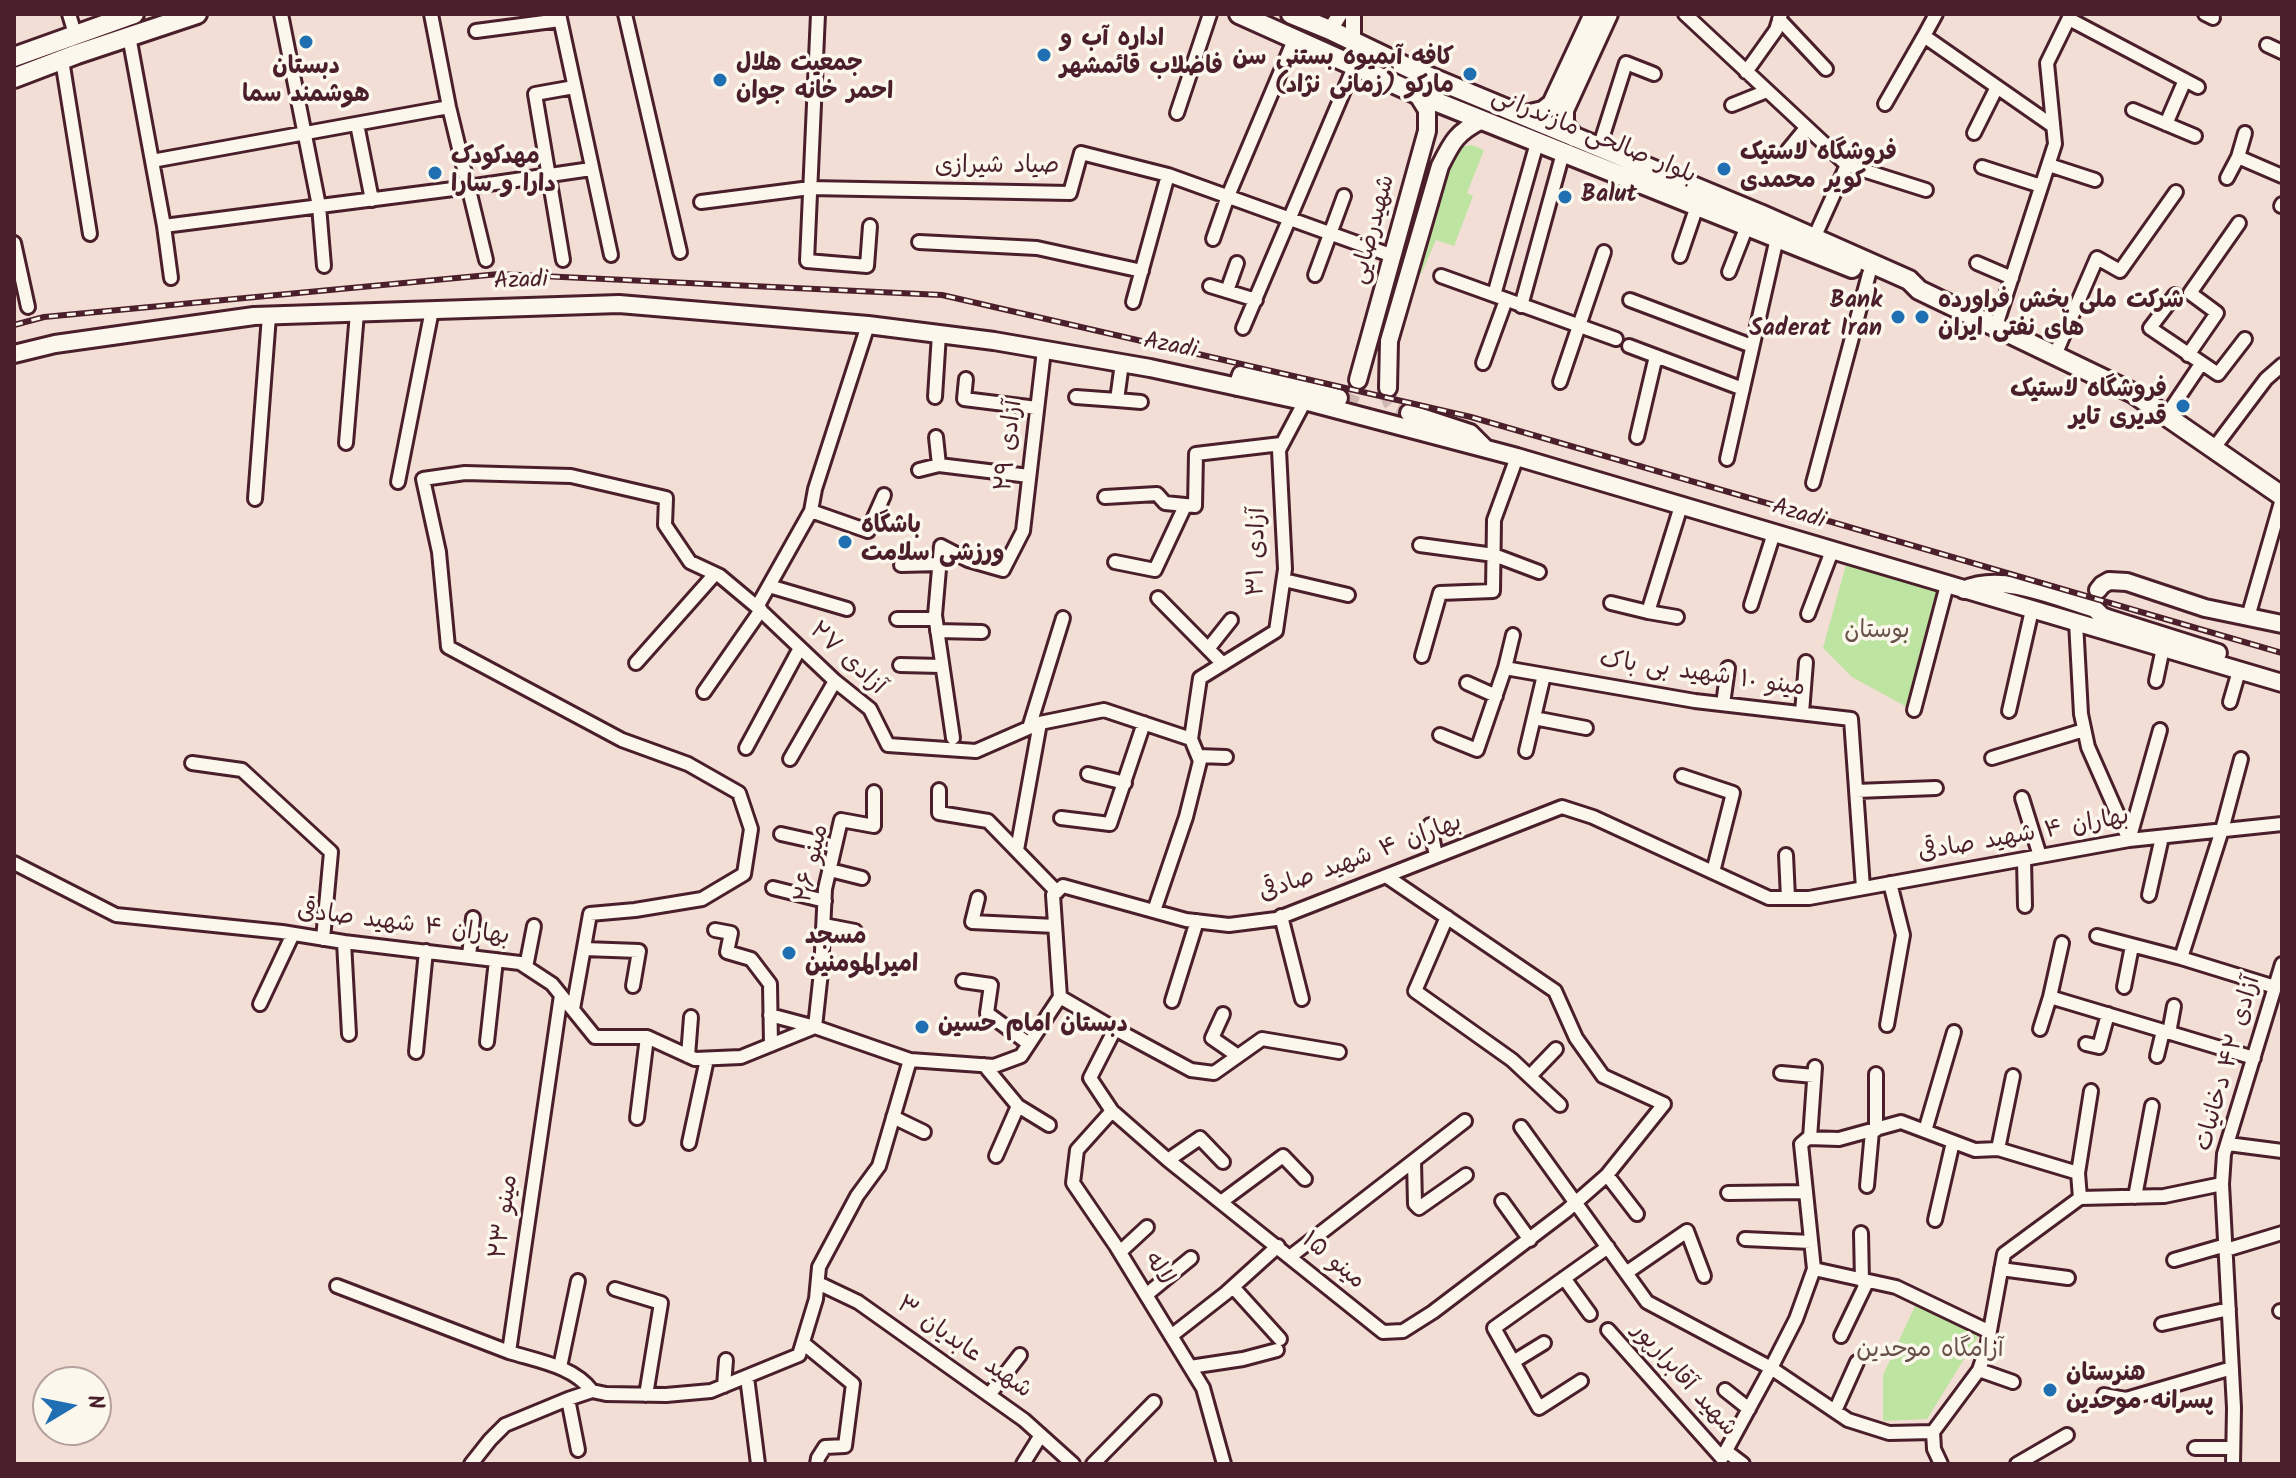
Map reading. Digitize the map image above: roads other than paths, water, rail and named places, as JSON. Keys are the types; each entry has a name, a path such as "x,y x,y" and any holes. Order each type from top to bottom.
{"main road":[{"path":"14,57 75,34 106,18 134,14"},
{"path":"14,78 197,14"},
{"name":"بلوار صالحی مازندرانی","path":"1239,14 1354,67 1537,143 1599,148 1909,280 1919,290"},
{"name":"بلوار صالحی مازندرانی","path":"1291,14 1335,22 1353,41 1411,69 1526,115 1569,145 1697,206 1906,289 1919,290"},
{"path":"1569,145 1561,101 1594,14"},
{"path":"1526,115 1543,111 1561,101 1608,14"},
{"path":"1417,94 1427,110 1427,131"},
{"path":"1427,131 1444,128 1452,142 1464,129 1482,120"},
{"name":"شهیدرضایی","path":"1358,380 1427,131"},
{"name":"شهیدرضایی","path":"1388,388 1389,341 1440,166 1452,142"},
{"path":"1919,290 2133,393 2282,497"},
{"name":"Azadi","path":"14,354 55,344 240,318 619,304 939,334 1122,363 1305,401 1517,457 2282,683"},
{"path":"1371,336 1389,341"},
{"path":"1237,387 1241,375 1248,375 1339,398"},
{"path":"1409,413 1470,433 1486,449"},
{"path":"2098,590 2115,580 2205,608 2282,624"},
{"path":"1964,590 1985,583 2002,583 2095,609 2110,619 2218,654 2246,673"}],"street":[{"path":"69,14 75,34"},
{"path":"281,14 319,206 324,266"},
{"path":"431,14 449,107 486,260"},
{"path":"625,14 680,252"},
{"path":"818,14 807,261 867,266 870,226"},
{"path":"1177,113 1210,14"},
{"path":"1353,14 1353,41"},
{"path":"1685,14 1847,165 1926,190"},
{"path":"1885,104 1936,14"},
{"path":"1996,326 2055,144 2047,63 2070,16 2198,87"},
{"path":"476,31 559,17 611,255"},
{"path":"1746,72 1776,30 1780,17"},
{"path":"1780,17 1826,69"},
{"path":"129,36 171,278"},
{"path":"1924,36 2053,126"},
{"path":"1213,239 1294,40"},
{"path":"2267,45 2282,52"},
{"path":"62,60 90,234"},
{"path":"1599,148 1626,63 1654,74"},
{"path":"1243,328 1354,67"},
{"path":"2166,124 2185,80"},
{"path":"563,260 535,94 574,87"},
{"path":"1974,133 1997,87"},
{"path":"1732,105 1767,91"},
{"path":"152,161 449,107"},
{"path":"2133,110 2195,136"},
{"path":"357,124 372,200"},
{"path":"1788,150 1806,128"},
{"path":"2227,178 2238,157 2245,133"},
{"path":"1483,363 1537,143"},
{"path":"1521,306 1569,145"},
{"name":"صیاد شیرازی","path":"701,202 810,188 1070,193 1081,153 1168,175 1393,256"},
{"path":"2238,157 2282,176"},
{"path":"1814,238 1847,165"},
{"path":"2049,165 2095,180"},
{"path":"1982,167 2041,186"},
{"path":"164,226 591,169"},
{"path":"1133,302 1168,175"},
{"path":"2055,355 2097,258 2120,271 2176,192"},
{"path":"1315,275 1344,196"},
{"path":"1680,256 1697,206"},
{"path":"2188,355 2217,313 2190,293 2239,223"},
{"path":"1729,272 1747,226"},
{"path":"1727,459 1777,238"},
{"path":"919,242 1037,248 1142,271"},
{"path":"28,307 15,251 33,251"},
{"path":"1560,382 1604,252"},
{"path":"1227,291 1237,263"},
{"path":"1977,263 2012,278"},
{"path":"1813,483 1869,274"},
{"path":"1441,276 1616,339"},
{"path":"1210,286 1256,300"},
{"path":"2175,295 2150,328 2201,364 2218,374 2245,339"},
{"path":"1630,300 1752,346"},
{"path":"398,482 432,310"},
{"path":"346,443 357,313"},
{"path":"255,499 269,316"},
{"path":"704,692 759,608 811,511 815,489 868,325"},
{"path":"935,397 939,334"},
{"path":"1629,346 1743,389"},
{"name":"آزادی ۲۹","path":"939,564 941,546 968,560 1003,570 1023,531 1044,350"},
{"path":"1637,437 1656,356"},
{"path":"1117,400 1122,363"},
{"path":"2166,416 2201,364"},
{"path":"2214,448 2266,379 2282,365"},
{"path":"966,379 964,399 1037,408"},
{"path":"1076,397 1141,402"},
{"name":"آزادی ۳۱","path":"1191,739 1200,678 1276,631 1285,569 1279,450 1305,401"},
{"path":"936,437 939,465"},
{"path":"1105,497 1157,494 1165,503 1195,506 1196,454 1281,444"},
{"path":"1422,656 1440,593 1493,591 1494,520 1517,457"},
{"path":"919,470 939,465 1029,476"},
{"name":"آزادی ۲۷","path":"584,949 590,914 702,899 744,874 751,829 739,793 688,764 622,740 448,647 439,552 423,479 465,473 571,476 666,498 665,525 690,562 715,574 759,608 835,681 870,709 888,745 976,751 1035,725 1104,710 1191,739"},
{"path":"811,511 868,531 884,495"},
{"path":"2248,617 2282,497"},
{"path":"1115,562 1155,570 1185,506"},
{"path":"1648,612 1681,506"},
{"path":"1751,605 1774,533"},
{"path":"1420,545 1494,555 1539,572"},
{"path":"1808,614 1832,551"},
{"path":"901,565 939,564 936,625 953,738"},
{"path":"636,663 715,574"},
{"path":"1284,580 1348,595"},
{"path":"1914,710 1947,585"},
{"path":"769,586 847,609"},
{"path":"1158,598 1223,664"},
{"path":"1611,603 1677,617"},
{"path":"2009,711 2032,610"},
{"path":"1017,850 1035,725 1063,618"},
{"path":"897,619 982,632"},
{"path":"1208,649 1231,620"},
{"path":"2076,622 2081,714 2088,747 2129,840"},
{"path":"1440,735 1477,750 1513,635"},
{"path":"746,748 800,648"},
{"path":"2156,681 2163,648"},
{"path":"1802,713 1806,662"},
{"path":"900,665 941,666"},
{"name":"مینو ۱۰ شهید بی باک","path":"1505,668 1723,704 1851,719 1863,888"},
{"path":"1723,704 1728,668"},
{"path":"2230,702 2246,673"},
{"path":"1526,751 1544,675"},
{"path":"790,759 835,681"},
{"path":"1467,683 1496,696"},
{"path":"1534,718 1586,728"},
{"path":"1061,818 1110,824 1144,723"},
{"path":"1992,758 2084,730"},
{"path":"2129,840 2160,730"},
{"path":"1154,911 1186,817 1199,758 1191,739"},
{"path":"1199,758 1226,757"},
{"path":"2181,958 2241,759"},
{"path":"192,763 242,770 331,852 323,939"},
{"path":"1088,774 1125,783"},
{"path":"1682,776 1733,793 1713,872"},
{"path":"1856,791 1936,788"},
{"path":"770,1015 910,1060 994,1066 1021,1056 1060,997 1053,895 1057,892 988,821 939,813 939,790"},
{"name":"مینو ۲۶","path":"815,1027 825,901 841,820 874,826 874,792"},
{"path":"2022,798 2040,856"},
{"name":"بهاران ۴ شهید صادقی","path":"1057,892 1063,886 1154,911 1229,925 1281,916 1562,807 1593,817 1769,898 1809,898 2129,840 2282,824"},
{"path":"1430,825 1436,856"},
{"path":"781,834 835,846"},
{"path":"2149,895 2162,837"},
{"path":"1786,855 1788,898"},
{"path":"2024,859 2025,906"},
{"name":"بهاران ۴ شهید صادقی","path":"14,863 116,915 520,963 552,984 595,1037 647,1037 695,1059 741,1057 815,1027"},
{"path":"830,870 862,878"},
{"path":"1386,876 1447,917 1415,991 1512,1060 1560,1105"},
{"path":"1887,1025 1903,935 1890,883"},
{"path":"773,888 825,901"},
{"path":"978,898 972,922 1055,926"},
{"path":"1281,916 1302,999"},
{"name":"مینو ۱۵","path":"1115,1029 1090,1078 1112,1111 1168,1160 1383,1332 1403,1331 1433,1312 1576,1203 1607,1175 1664,1104 1603,1076 1576,1038 1555,991 1447,917"},
{"path":"469,956 473,918"},
{"path":"1172,1001 1197,921"},
{"path":"824,925 855,931"},
{"path":"526,967 534,926"},
{"path":"715,930 731,933 727,952 751,959 770,984 771,1045"},
{"path":"260,1004 293,934"},
{"path":"2097,936 2275,987"},
{"path":"344,942 349,1034"},
{"path":"2040,1029 2062,943"},
{"path":"2124,987 2132,946"},
{"path":"573,1009 584,949 639,951 633,986"},
{"path":"416,1052 426,951"},
{"path":"487,1042 496,960"},
{"name":"آزادی ۴۲ دخانیات","path":"2233,1464 2232,1368 2222,1184 2224,1154 2282,964"},
{"path":"963,981 991,985 987,1013 1029,1044"},
{"name":"مینو ۲۳","path":"509,1352 561,995"},
{"path":"1060,997 1191,1070 1214,1073 1262,1039 1339,1052"},
{"path":"2050,997 2254,1058"},
{"path":"2157,1056 2174,1006"},
{"path":"1223,1014 1212,1038 1238,1056"},
{"path":"2086,1044 2099,1047 2108,1014"},
{"path":"688,1056 691,1017"},
{"path":"1925,1131 1954,1032"},
{"path":"637,1118 647,1037"},
{"path":"1530,1076 1556,1049"},
{"path":"689,1143 707,1059"},
{"path":"471,1464 505,1425 592,1391 646,1395 711,1391 799,1355 818,1283 819,1267 857,1196 879,1166 910,1060"},
{"path":"984,1065 1018,1106 1049,1125"},
{"path":"1781,1073 1815,1072 1809,1138"},
{"path":"1867,1186 1874,1130 1876,1074"},
{"path":"1998,1149 2013,1076"},
{"path":"2080,1198 2078,1173 2091,1091"},
{"path":"996,1156 1018,1106"},
{"path":"2135,1197 2152,1106"},
{"name":"لاله","path":"1112,1111 1077,1150 1073,1183 1120,1252 1203,1388 1224,1464"},
{"path":"893,1117 924,1132"},
{"path":"1291,1256 1465,1121"},
{"path":"1990,1332 1896,1287 1814,1269 1801,1144 1809,1138 1839,1139 1901,1122 1975,1150 1998,1149 2078,1173"},
{"path":"1521,1127 1647,1302 1771,1368 1848,1420 1889,1433 1933,1432"},
{"path":"1168,1160 1200,1138 1223,1162"},
{"path":"1935,1220 1953,1142"},
{"path":"2228,1144 2282,1151"},
{"path":"1221,1202 1283,1156 1305,1179"},
{"path":"1414,1161 1415,1204 1419,1208 1466,1175"},
{"path":"1607,1175 1637,1214"},
{"path":"1941,1464 1934,1449 1933,1432 1979,1370 1987,1347 2004,1254 2080,1198 2164,1196 2222,1184"},
{"path":"1728,1193 1806,1192"},
{"path":"1502,1201 1530,1240"},
{"path":"1120,1252 1147,1227"},
{"path":"1626,1273 1687,1231 1704,1276"},
{"path":"1841,1336 1864,1282 1861,1233"},
{"path":"2174,1260 2282,1233"},
{"path":"1745,1239 1811,1242"},
{"path":"1171,1336 1233,1287 1278,1246"},
{"path":"1581,1381 1539,1408 1494,1328 1608,1247"},
{"path":"1146,1295 1191,1258"},
{"name":"شهید آقابرارپور","path":"1608,1330 1722,1458 1796,1319 1814,1269"},
{"path":"2001,1269 2068,1278"},
{"path":"1564,1278 1590,1314"},
{"path":"560,1367 578,1281"},
{"name":"شهید عابدیان ۳","path":"818,1283 858,1302 1024,1420 1073,1464"},
{"path":"337,1286 509,1352 560,1367 583,1380 592,1391"},
{"path":"1190,1367 1243,1359 1278,1344 1233,1287"},
{"path":"615,1289 661,1303 646,1395"},
{"path":"2162,1324 2229,1309"},
{"path":"803,1343 853,1384 845,1446 825,1447 817,1464"},
{"path":"1513,1362 1544,1343"},
{"path":"989,1395 1020,1355"},
{"path":"724,1386 726,1360"},
{"path":"1835,1411 1857,1362"},
{"path":"2104,1395 2126,1399 2232,1368"},
{"path":"1979,1370 2013,1382"},
{"path":"747,1377 758,1464"},
{"path":"1725,1390 1749,1409"},
{"path":"568,1399 578,1450"},
{"path":"1093,1464 1154,1402"},
{"path":"1023,1464 1041,1435"},
{"path":"2017,1464 2067,1435"},
{"path":"2195,1448 2233,1448"},
{"path":"1726,1451 1743,1464"}],"tunnel":[{"path":"1339,398 1351,398 1358,380"},
{"path":"1388,388 1393,405 1409,413"}],"railway":[{"path":"14,325 44,317 499,274 942,295 1471,417 2282,653"}],"place":[{"name":"دبستان هوشمند سما","path":"306,42"},
{"name":"اداره آب و فاضلاب قائمشهر","path":"1044,55"},
{"name":"کافه آبمیوه بستنی سن مارکو (زمانی نژاد)","path":"1470,74"},
{"name":"جمعیت هلال احمر خانه جوان","path":"720,80"},
{"name":"فروشگاه لاستیک کویر محمدی","path":"1724,169"},
{"name":"مهدکودک دارا و سارا","path":"435,173"},
{"name":"Balut","path":"1565,197"},
{"name":"Bank Saderat Iran","path":"1898,317"},
{"name":"شرکت ملی پخش فراورده های نفتی ایران","path":"1922,317"},
{"name":"فروشگاه لاستیک قدیری تایر","path":"2183,406"},
{"name":"باشگاه ورزشی سلامت","path":"845,542"},
{"name":"مسجد امیرالمومنین","path":"789,953"},
{"name":"دبستان امام حسین","path":"922,1027"},
{"name":"هنرستان پسرانه موحدین","path":"2050,1390"}],"park label":[{"name":"بوستان","path":"1877,633"},
{"name":"آرامگاه موحدین","path":"1930,1352"}]}
